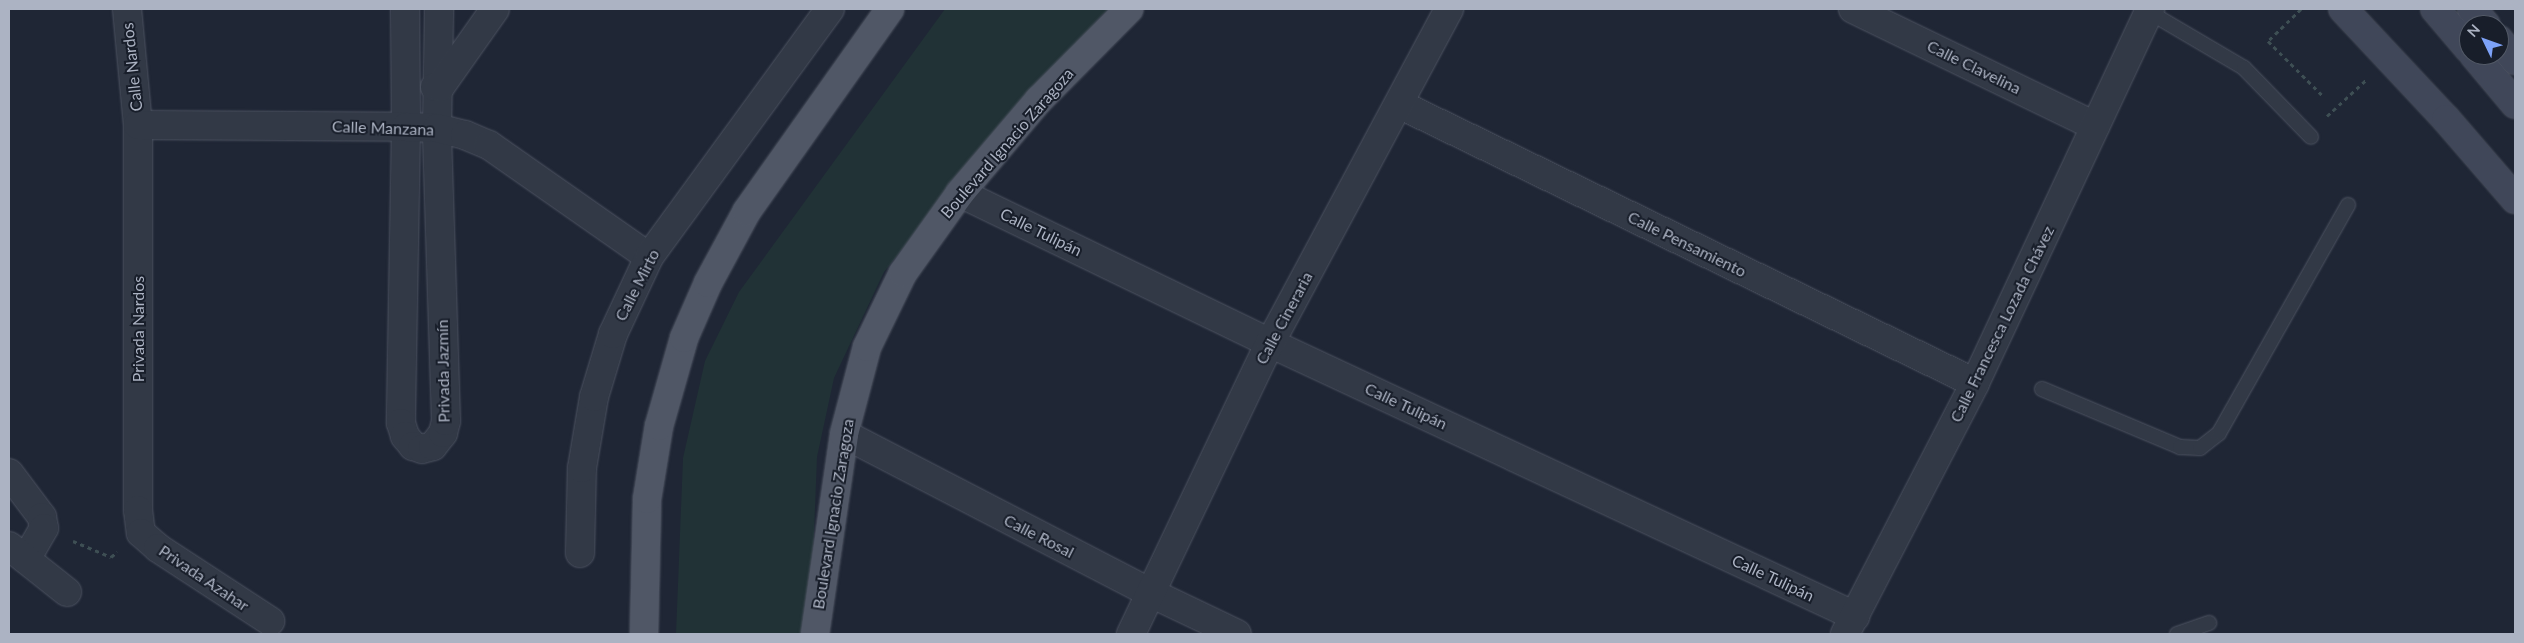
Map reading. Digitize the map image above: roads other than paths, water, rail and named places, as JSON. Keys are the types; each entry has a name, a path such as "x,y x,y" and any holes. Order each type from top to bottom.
{"main road":[{"path":"644,634 647,500 659,426 684,338 708,283 747,211 890,9"},
{"name":"Boulevard Ignacio Zaragoza","path":"815,634 844,434 867,347 903,274 960,193 1039,100 1129,9"}],"street":[{"name":"Calle Nardos","path":"126,9 138,125"},
{"name":"Privada Jazmín","path":"405,9 406,127 401,423 413,446 422,449 433,446 443,433 446,421 438,128 440,87 439,9"},
{"path":"405,84 440,87 495,9"},
{"name":"Calle Mirto","path":"580,553 582,468 594,397 613,334 650,257 830,9"},
{"name":"Calle Cineraria","path":"1131,634 1270,343 1400,104 1449,9"},
{"name":"Calle Clavelina","path":"1853,9 2095,126"},
{"path":"2343,9 2446,119 2515,199"},
{"path":"2435,9 2459,37"},
{"name":"Calle Francesca Lozada Chávez","path":"1850,625 1975,383 2150,10"},
{"path":"2482,65 2515,104"},
{"name":"Calle Pensamiento","path":"1400,104 1975,383"},
{"name":"Calle Manzana","path":"138,125 438,128 465,135 489,145 650,257"},
{"name":"Privada Nardos","path":"138,125 138,510 141,533"},
{"name":"Calle Tulipán","path":"960,193 1850,625"},
{"name":"Calle Rosal","path":"844,434 1151,594 1237,634"},
{"path":"9,473 42,517 44,528 18,552 67,592"},
{"name":"Privada Azahar","path":"141,533 158,548 270,621"}],"lane":[{"path":"2150,10 2244,68 2310,135"},
{"path":"2042,389 2180,447 2200,448 2219,433 2348,205"},
{"path":"2177,634 2208,623"}]}
